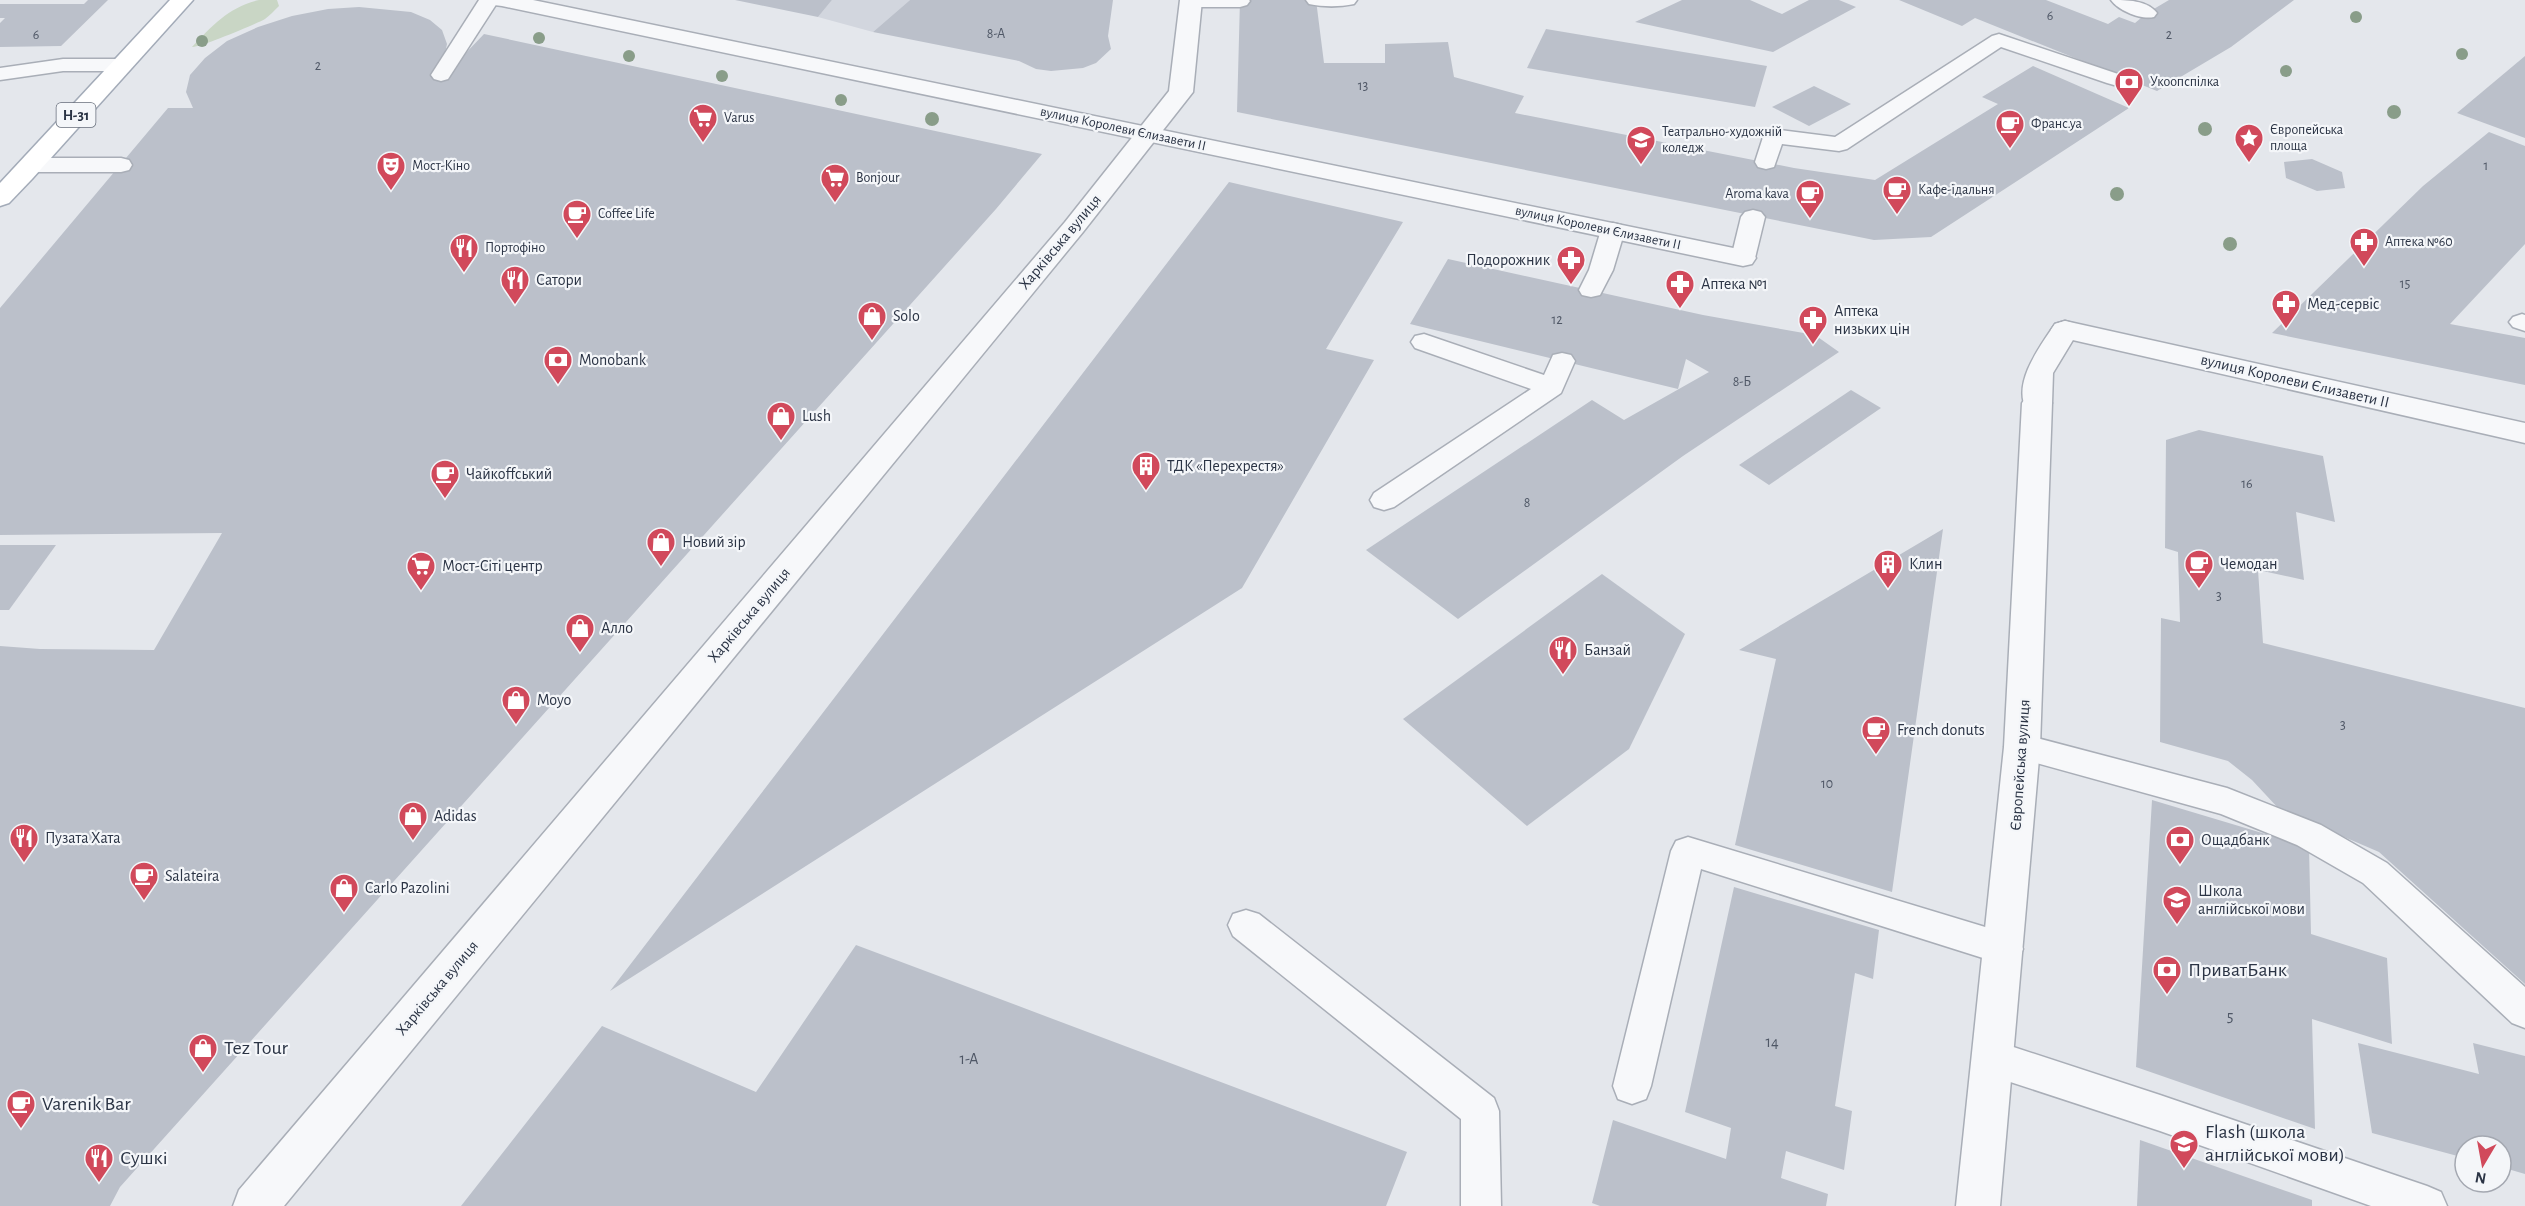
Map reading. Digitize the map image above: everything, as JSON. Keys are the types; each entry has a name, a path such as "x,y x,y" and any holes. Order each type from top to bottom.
{"main road":[{"name":"Н-31","path":"0,198 182,0"}],"street":[{"name":"вулиця Королеви Єлизавети ІІ","path":"502,0 1743,258"},
{"name":"Харківська вулиця","path":"255,1206 1074,226 1181,92 1191,1"},
{"name":"вулиця Королеви Єлизавети ІІ","path":"2065,330 2525,433"},
{"name":"Європейська вулиця","path":"1978,1206 2005,949 2022,747 2039,373 2065,330"}],"lane":[{"path":"441,75 489,0"},
{"path":"1316,0 1347,0"},
{"path":"2121,0 2147,13"},
{"path":"1191,1 1240,2"},
{"path":"1766,162 1773,136 1839,144 1999,40 2114,79"},
{"path":"0,74 63,65 120,65"},
{"path":"32,165 121,165"},
{"path":"1743,258 1753,217"},
{"path":"1591,290 1601,270 1613,230"},
{"path":"1424,342 1552,387"},
{"path":"1384,500 1552,387 1562,361"},
{"path":"2022,747 2227,802 2309,835 2375,873 2525,1011"},
{"path":"1632,1086 1688,851 2005,949"},
{"path":"1246,925 1480,1111 1481,1206"},
{"path":"1992,1058 2160,1113 2427,1206"}],"shaded area":[{"path":"832,0 910,0 873,32 818,17"}],"green space":[{"path":"259,0 277,0 279,6 260,22 192,47 230,12"}],"building":[{"path":"88,0 108,0 61,46 0,47 0,23 5,18 0,18 0,4 84,4"},
{"path":"735,0 832,0 818,17"},
{"path":"910,0 1113,0 1108,36 1111,49 1096,63 1083,68 1051,71 1036,69 1019,61 873,32"},
{"path":"1240,0 1316,0 1324,63 1385,63 1385,44 1448,42 1454,77 1524,96 1515,113 1794,168 1875,180 1998,104 1982,97 2033,66 2129,108 1931,237 1874,240 1237,112"},
{"path":"1682,0 1750,0 1782,14 1809,0 1839,0 1856,7 1773,52 1635,22"},
{"path":"1899,0 2046,0 2108,24 2119,17 2135,23 2169,0 2294,0 2231,47 2157,91 1975,18 1962,26"},
{"name":"Мост-Сіті центр","path":"359,7 411,12 430,20 442,30 447,44 444,58 432,74 450,76 462,57 484,34 1042,154 996,209 120,1187 110,1206 0,1206 0,646 40,649 154,650 222,533 0,535 0,308 168,108 193,108 186,92 190,75 205,58 227,41 258,27 292,16 328,9"},
{"path":"1546,29 1767,66 1755,107 1527,68"},
{"path":"2525,56 2525,138 2457,113"},
{"path":"1814,86 1851,104 1809,126 1772,107"},
{"path":"2489,132 2525,146 2525,244 2450,324 2525,338 2525,385 2272,333 2423,186"},
{"path":"2312,159 2342,172 2345,188 2317,191 2286,178 2284,162"},
{"name":"ТДК «Перехрестя»","path":"1229,182 1403,222 1326,349 1374,360 1242,588 610,991"},
{"path":"1448,259 1703,315 1815,335 1839,352 1683,456 1458,619 1366,550 1592,400 1624,420 1709,372 1686,359 1678,389 1410,324"},
{"path":"1851,390 1881,408 1769,485 1739,465"},
{"path":"2199,430 2323,456 2335,522 2296,512 2304,580 2258,570 2263,643 2525,708 2525,984 2379,852 2279,809 2252,780 2228,761 2160,742 2161,618 2180,622 2178,552 2165,548 2166,440"},
{"path":"1943,529 1892,892 1735,845 1776,659 1739,650"},
{"path":"0,545 56,545 9,610 0,610"},
{"name":"Банзай","path":"1602,574 1685,634 1629,749 1527,826 1403,719"},
{"path":"2152,800 2309,847 2311,934 2387,958 2392,1044 2312,1019 2315,1129 2136,1067"},
{"path":"1734,887 1879,930 1873,979 1855,973 1835,1106 1852,1111 1844,1170 1786,1151 1781,1178 1828,1194 1826,1206 1600,1206 1592,1203 1613,1120 1726,1159 1731,1128 1685,1112"},
{"path":"856,945 1407,1152 1386,1206 461,1206 602,1026 756,1092"},
{"path":"2358,1043 2479,1074 2473,1043 2525,1056 2525,1174 2513,1170 2513,1134 2453,1134 2453,1155 2372,1133"},
{"path":"2140,1140 2312,1200 2312,1206 2137,1206"}],"place":[{"name":"Укоопспілка","path":"2129,108"},
{"name":"Varus","path":"703,144"},
{"name":"Франс.уа","path":"2010,150"},
{"name":"Європейська площа","path":"2249,164"},
{"name":"Театрально-художній коледж","path":"1641,166"},
{"name":"Мост-Кіно","path":"391,192"},
{"name":"Bonjour","path":"835,204"},
{"name":"Кафе-їдальня","path":"1897,216"},
{"name":"Aroma kava","path":"1810,220"},
{"name":"Coffee Life","path":"577,240"},
{"name":"Аптека №60","path":"2364,268"},
{"name":"Портофіно","path":"464,274"},
{"name":"Подорожник","path":"1571,286"},
{"name":"Сатори","path":"515,306"},
{"name":"Аптека №1","path":"1680,310"},
{"name":"Мед-сервіс","path":"2286,330"},
{"name":"Solo","path":"872,342"},
{"name":"Аптека низьких цін","path":"1813,346"},
{"name":"Monobank","path":"558,386"},
{"name":"Lush","path":"781,442"},
{"name":"ТДК «Перехрестя»","path":"1146,492"},
{"name":"Чайкоffський","path":"445,500"},
{"name":"Новий зір","path":"661,568"},
{"name":"Клин","path":"1888,590"},
{"name":"Чемодан","path":"2199,590"},
{"name":"Мост-Сіті центр","path":"421,592"},
{"name":"Алло","path":"580,654"},
{"name":"Банзай","path":"1563,676"},
{"name":"Moyo","path":"516,726"},
{"name":"French donuts","path":"1876,756"},
{"name":"Adidas","path":"413,842"},
{"name":"Пузата Хата","path":"24,864"},
{"name":"Ощадбанк","path":"2180,866"},
{"name":"Salateira","path":"144,902"},
{"name":"Carlo Pazolini","path":"344,914"},
{"name":"Школа англійської мови","path":"2177,926"},
{"name":"ПриватБанк","path":"2167,996"},
{"name":"Tez Tour","path":"203,1074"},
{"name":"Varenik Bar","path":"21,1130"},
{"name":"Flash (школа англійської мови)","path":"2184,1170"},
{"name":"Сушкі","path":"99,1184"}]}
